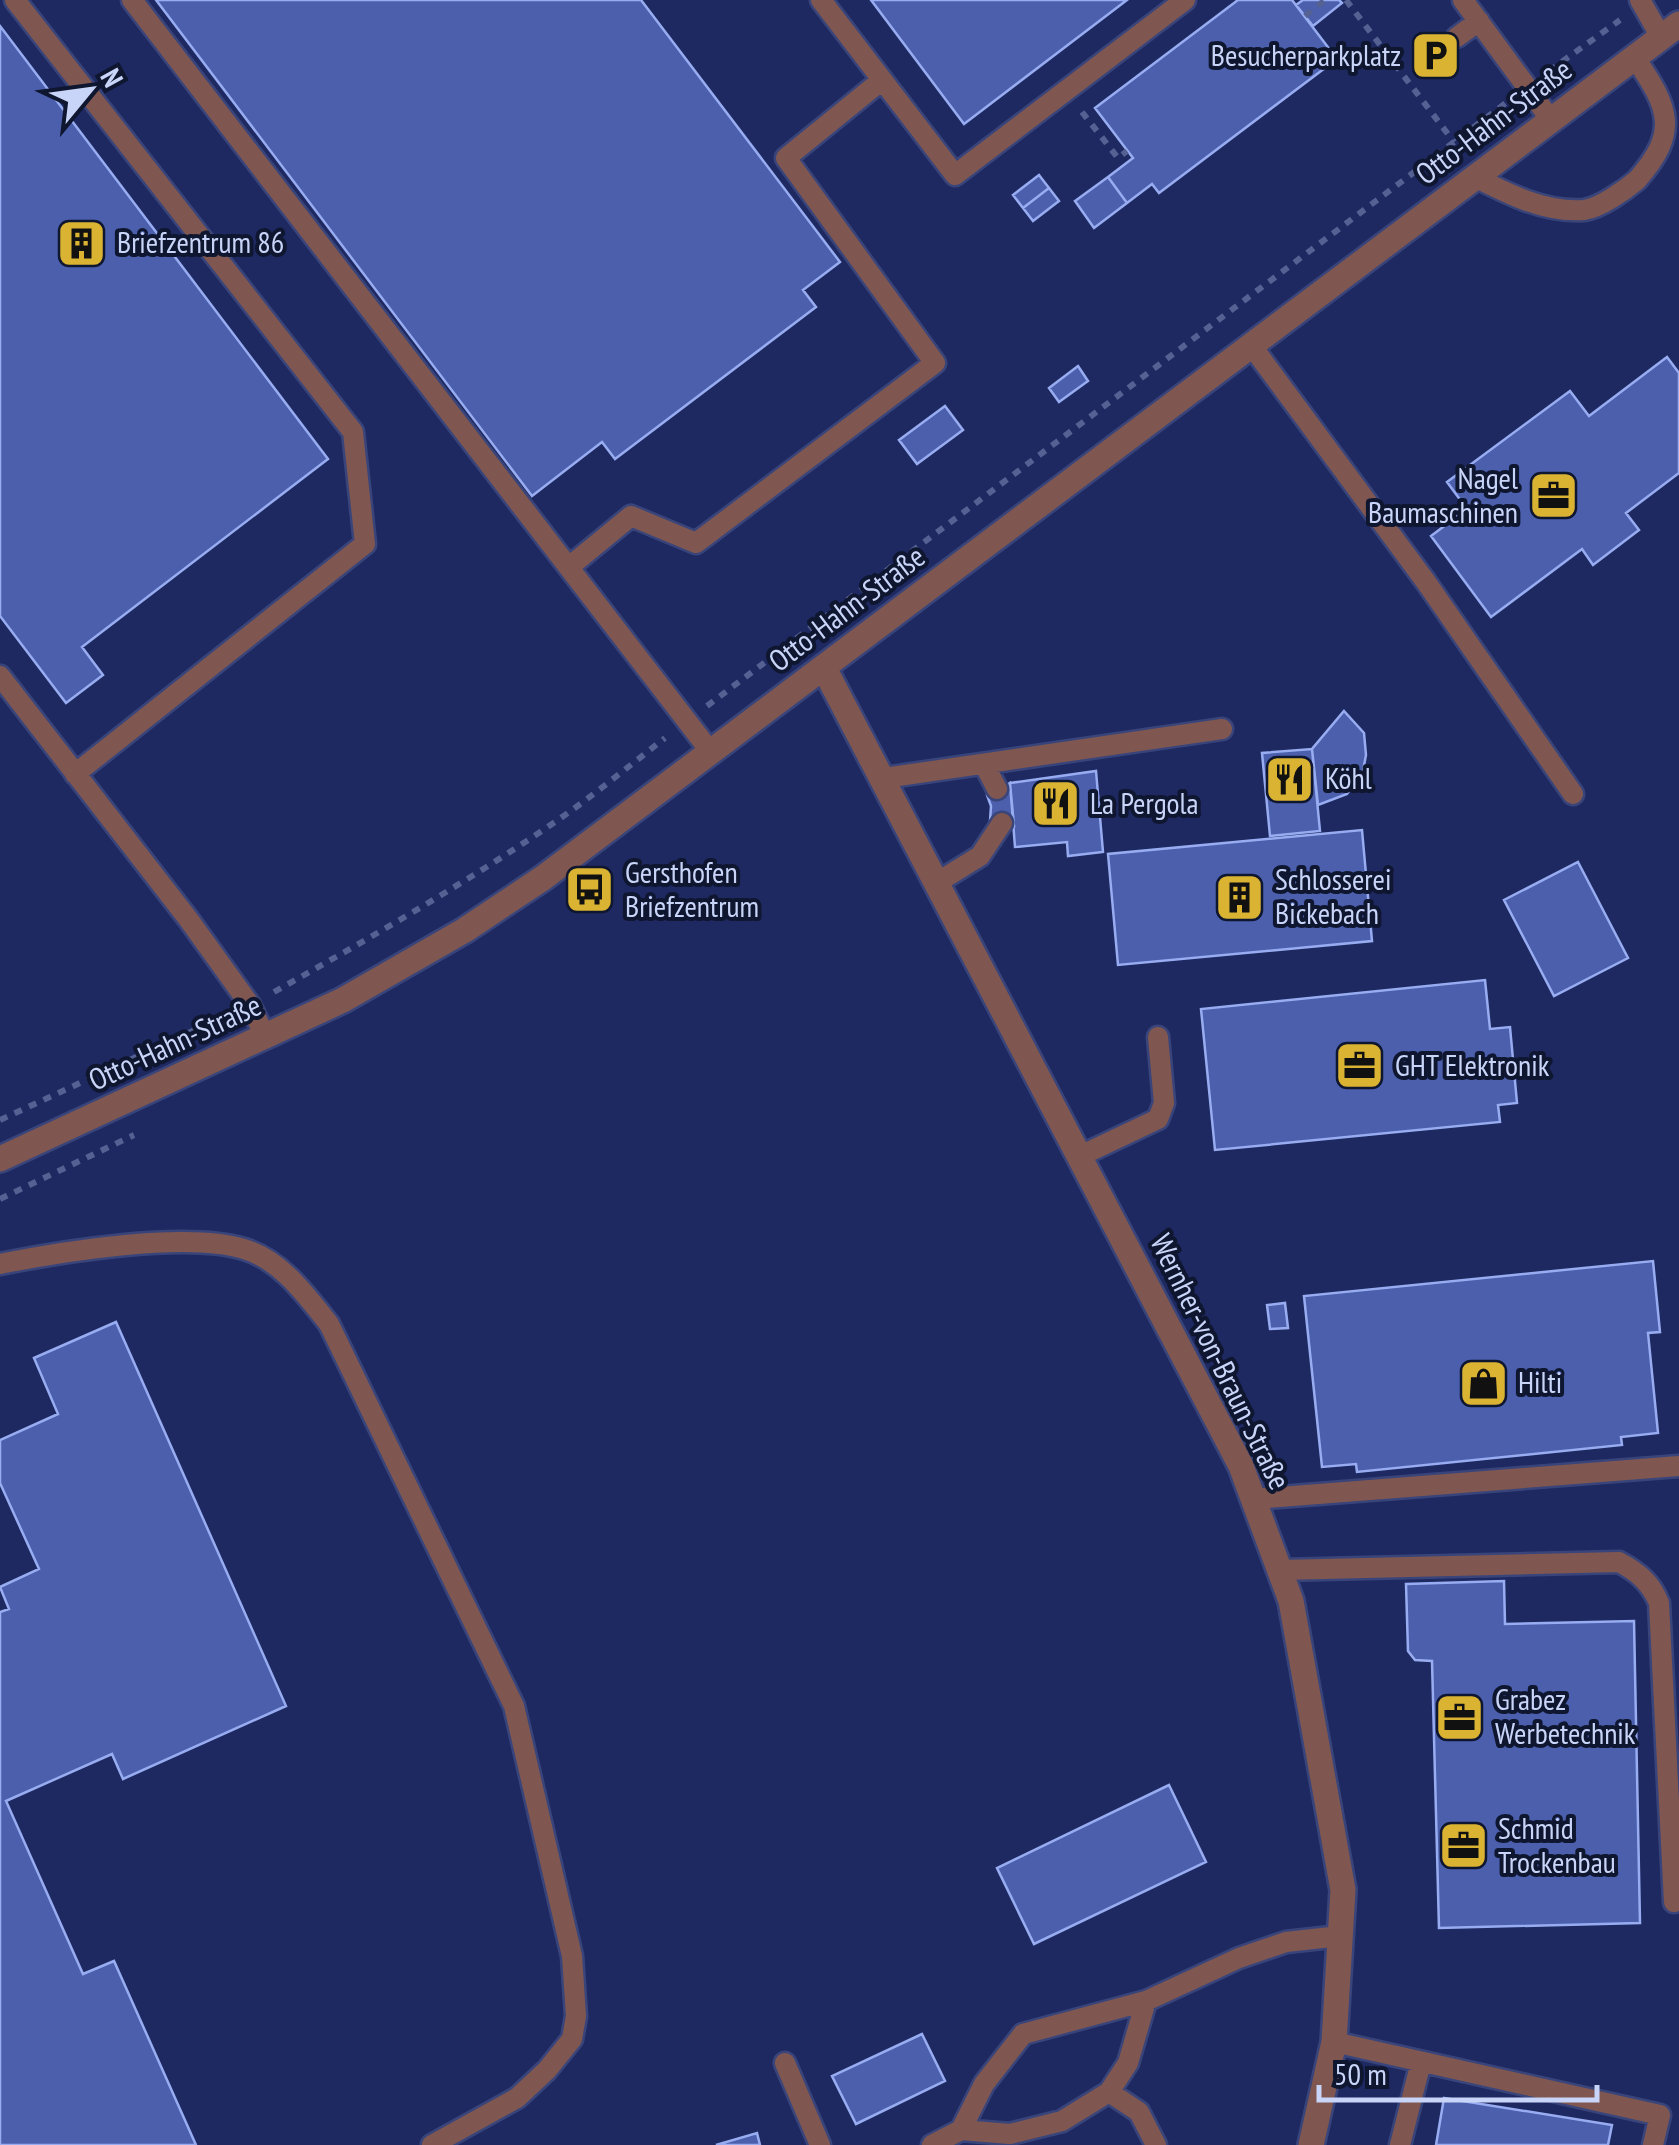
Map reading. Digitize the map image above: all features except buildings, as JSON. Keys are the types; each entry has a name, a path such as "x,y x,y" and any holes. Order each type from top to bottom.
{"street":[{"name":"Otto-Hahn-Straße","path":"0,1159 266,1038 343,1000 465,930 592,843 1670,30"},
{"name":"Wernher-von-Braun-Straße","path":"824,668 1241,1466 1291,1600 1343,1890 1334,2042 1311,2145"}],"lane":[{"path":"15,0 353,432 365,544 75,774"},
{"path":"132,0 710,752"},
{"path":"822,0 955,176 1185,0"},
{"path":"1463,0 1551,120"},
{"path":"1641,2 1670,30"},
{"path":"1457,37 1479,21"},
{"path":"1475,176 1524,202 1586,210 1629,187 1660,161 1672,133 1666,102 1634,58"},
{"path":"568,567 631,516 696,544 936,363 786,158 882,80"},
{"path":"1251,345 1426,582 1573,794"},
{"path":"0,676 189,920 250,1006 266,1038"},
{"path":"884,778 1222,729"},
{"path":"984,764 997,788"},
{"path":"938,882 980,856 1002,823"},
{"path":"1080,1156 1158,1118 1164,1103 1158,1038"},
{"path":"0,1264 172,1241 245,1249 292,1278 329,1324 514,1706 572,1956 576,2016 572,2040 517,2098 432,2145"},
{"path":"1254,1498 1679,1466"},
{"path":"1280,1570 1619,1562 1633,1569 1654,1588 1658,1603 1674,1902"},
{"path":"961,2130 984,2084 1023,2034 1146,2001 1238,1958 1286,1942 1340,1936"},
{"path":"932,2145 961,2130 1010,2134 1062,2121 1109,2092 1128,2063 1146,2001"},
{"path":"1334,2042 1660,2115 1654,2145"},
{"path":"785,2062 820,2145"},
{"path":"1400,2145 1421,2062"},
{"path":"1109,2092 1139,2112 1156,2145"}],"path":[{"path":"1304,16 1325,0"},
{"path":"1346,0 1454,142"},
{"path":"0,1120 250,1006 401,921 559,819 1641,2"},
{"path":"1404,76 1415,69"},
{"path":"1090,121 1118,158 1127,151"}],"place":[{"name":"Besucherparkplatz","path":"1436,56"},
{"name":"Briefzentrum 86","path":"82,243"},
{"name":"Nagel Baumaschinen","path":"1553,496"},
{"name":"Köhl","path":"1290,779"},
{"name":"La Pergola","path":"1055,804"},
{"name":"Gersthofen Briefzentrum","path":"590,890"},
{"name":"Schlosserei Bickebach","path":"1240,897"},
{"name":"GHT Elektronik","path":"1360,1066"},
{"name":"Hilti","path":"1483,1383"},
{"name":"Grabez Werbetechnik","path":"1460,1717"},
{"name":"Schmid Trockenbau","path":"1463,1846"}]}
